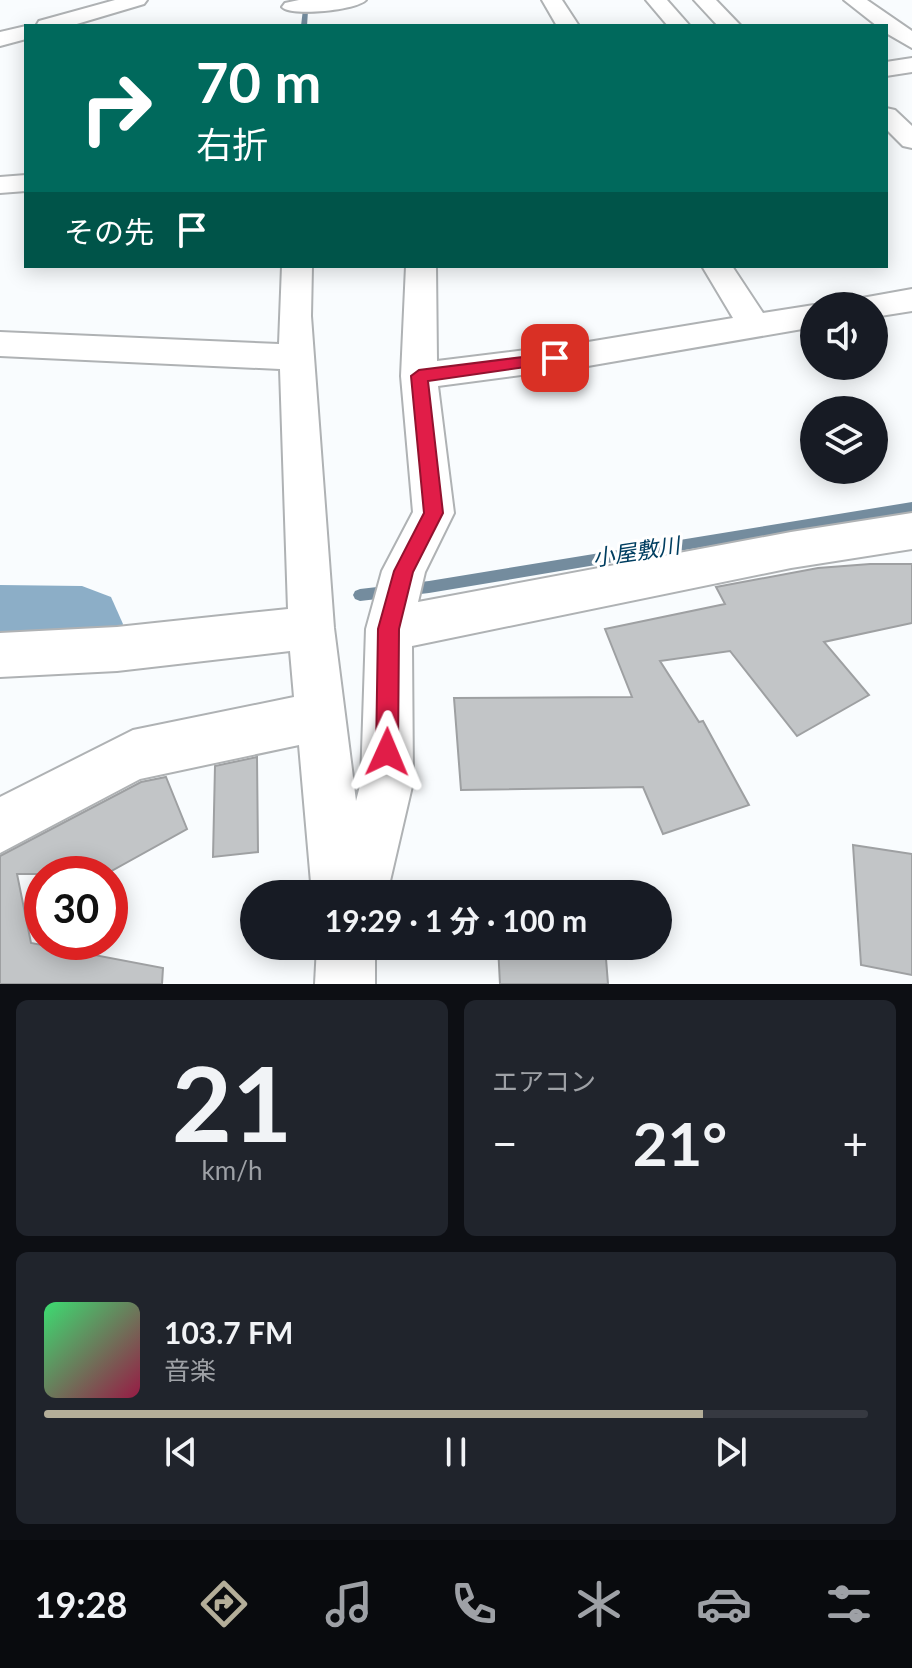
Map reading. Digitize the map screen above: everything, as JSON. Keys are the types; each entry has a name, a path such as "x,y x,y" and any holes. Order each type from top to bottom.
{"street":[{"path":"54,24 137,0"},
{"path":"292,11 357,0 366,24"},
{"path":"552,0 567,24"},
{"path":"656,0 677,24"},
{"path":"704,0 728,24"},
{"path":"854,0 912,41"},
{"path":"0,39 24,33"},
{"path":"888,69 912,65"},
{"path":"888,117 912,140"},
{"path":"0,185 24,183"},
{"path":"297,268 297,357 311,628 339,880"},
{"path":"362,880 387,782 396,601 434,513 419,376 421,268"},
{"path":"718,268 754,325"},
{"path":"888,304 912,300"},
{"path":"419,376 582,355 800,318"},
{"path":"0,344 297,357"},
{"path":"396,601 791,550 912,531"},
{"path":"0,655 117,649 311,628"},
{"path":"0,826 133,755 321,716"},
{"path":"345,984 346,960"}],"building":[{"path":"912,564 912,623 824,642 869,695 797,736 730,651 660,661 699,722 703,721 749,805 663,834 643,787 461,790 454,698 632,697 605,629 725,604 716,587 818,568"},
{"path":"257,757 258,852 213,857 215,766"},
{"path":"166,777 187,829 128,862 128,856 24,856 24,874 17,874 24,908 24,960 121,960 163,968 162,984 0,984 0,856 141,782"},
{"path":"853,845 912,854 912,975 861,965"},
{"path":"499,960 606,960 608,984 500,984"}],"waterway":[{"path":"304,24 305,10 317,8"},
{"name":"小屋敷川","path":"360,595 429,587 912,507"},
{"name":"小屋敷川","path":"0,623 82,624"}],"route":[{"path":"387,752 389,629 404,571 434,513 419,376 555,358"}]}
